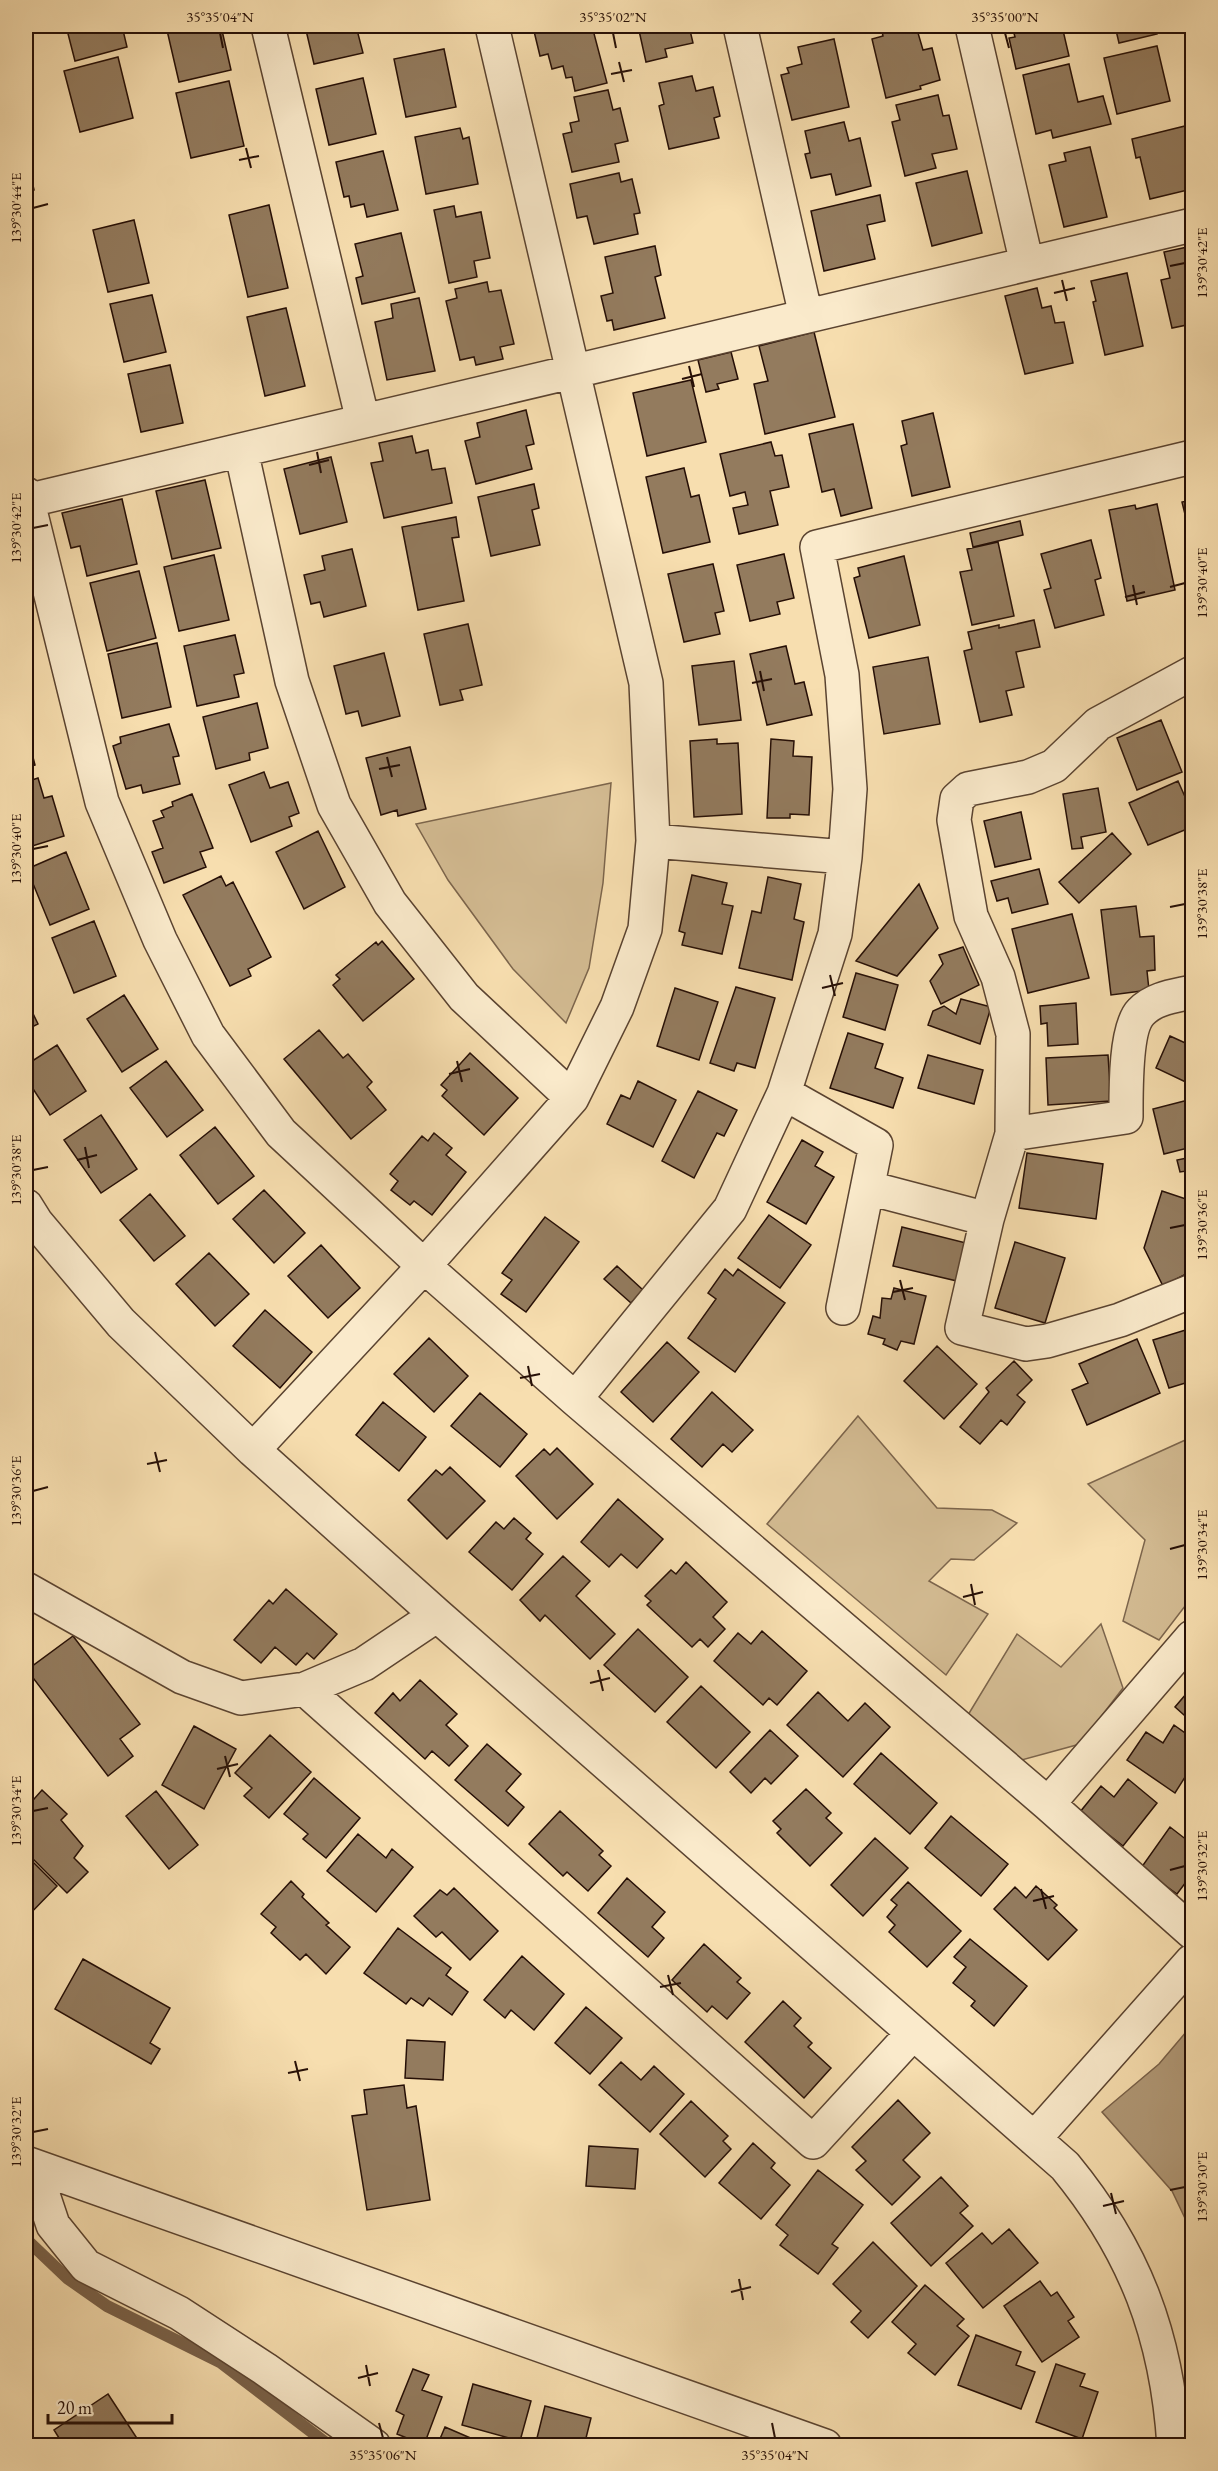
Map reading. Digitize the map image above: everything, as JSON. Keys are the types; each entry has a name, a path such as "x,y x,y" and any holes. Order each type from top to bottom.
{"street":[{"path":"268,26 363,421"},
{"path":"253,1450 424,1266 572,1098 617,1007 645,929 653,841 646,684 492,26"},
{"path":"740,26 807,316"},
{"path":"972,26 1027,264"},
{"path":"1192,225 241,450 26,498 102,802 160,940 208,1035 281,1133 424,1266 575,1399 1048,1804 1192,1932"},
{"path":"241,450 292,681 334,805 390,903 464,997 572,1098"},
{"path":"575,1399 730,1209 784,1093 835,934 845,857 850,789 842,675 817,547 1192,457"},
{"path":"1192,673 1098,724 1054,766 1028,777 968,789 957,799 954,820 971,916 998,978 1013,1034 1012,1134 987,1219 962,1328 1026,1344 1047,1341 1120,1320 1192,1291"},
{"path":"653,841 845,857"},
{"path":"1012,1134 1126,1117 1128,1045 1140,1012 1160,999 1192,992"},
{"path":"784,1093 876,1145 843,1308"},
{"path":"868,1188 987,1219"},
{"path":"26,1206 121,1323 253,1450 437,1615 1065,2166 1091,2198 1134,2273 1163,2357 1172,2402 1174,2445"},
{"path":"26,1589 182,1677 241,1698 305,1689 364,1664 437,1615"},
{"path":"1048,1804 1192,1637"},
{"path":"305,1689 813,2142 913,2033"},
{"path":"1034,2139 1192,1961"},
{"path":"33,2166 54,2225 86,2266 179,2313 265,2369 374,2445"},
{"path":"33,2166 825,2445"}],"shaded area":[{"path":"611,783 603,883 589,968 566,1023 513,969 448,880 416,824"},
{"path":"858,1416 937,1508 992,1510 1017,1523 974,1560 951,1559 929,1581 988,1614 946,1675 767,1524"},
{"path":"1192,1437 1192,1597 1159,1640 1123,1621 1145,1540 1088,1484"},
{"path":"1101,1624 1123,1688 1080,1744 1014,1762 968,1715 1017,1634 1061,1667"},
{"path":"1192,2025 1192,2233 1172,2191 1102,2112 1159,2064"}],"building":[{"path":"66,26 122,26 127,47 75,61"},
{"path":"166,26 221,26 231,70 179,82"},
{"path":"305,26 356,26 363,53 314,64"},
{"path":"592,26 607,83 575,91 572,77 566,78 563,66 552,69 548,54 540,56 533,27"},
{"path":"638,26 689,26 693,43 665,49 667,57 646,62"},
{"path":"881,26 903,26 904,28 916,26 923,50 932,48 940,80 920,86 921,89 886,98 872,39 883,36"},
{"path":"1012,26 1062,26 1069,56 1016,69 1009,38 1015,37"},
{"path":"1115,26 1155,26 1157,34 1119,43"},
{"path":"834,39 849,107 792,120 781,75 789,73 787,68 802,64 798,47"},
{"path":"1157,46 1170,101 1117,114 1104,58"},
{"path":"444,49 456,107 406,117 394,59"},
{"path":"118,57 133,118 80,132 64,71"},
{"path":"1069,64 1078,102 1103,96 1111,124 1053,138 1051,130 1036,134 1023,75"},
{"path":"692,76 696,91 713,87 720,116 714,118 719,138 669,149 659,106 664,104 659,83"},
{"path":"363,78 376,134 329,145 316,89"},
{"path":"229,81 244,146 191,158 176,93"},
{"path":"608,90 613,110 620,108 628,141 615,144 619,162 572,172 563,134 572,132 570,123 579,121 574,97"},
{"path":"938,95 943,116 949,115 957,149 932,154 936,168 905,176 892,122 900,120 896,105"},
{"path":"844,122 849,141 860,138 871,186 836,195 831,174 811,178 805,154 810,153 805,131"},
{"path":"1185,126 1192,158 1192,189 1150,199 1140,157 1136,158 1132,139"},
{"path":"460,128 463,139 469,137 478,184 426,194 415,137"},
{"path":"1090,147 1107,217 1064,227 1049,165 1066,161 1064,153"},
{"path":"383,151 398,210 367,217 364,204 351,207 349,196 344,197 336,162"},
{"path":"26,154 34,190 26,192"},
{"path":"967,171 982,233 932,246 916,183"},
{"path":"619,173 621,182 632,179 640,213 634,214 638,234 594,244 587,216 577,218 570,184"},
{"path":"880,195 885,221 867,225 875,259 824,271 811,211"},
{"path":"269,205 288,288 248,297 229,215"},
{"path":"454,206 456,217 481,212 490,258 474,261 477,277 449,283 434,210"},
{"path":"134,220 149,283 108,292 93,230"},
{"path":"401,233 415,292 362,304 356,278 363,276 355,244"},
{"path":"655,246 661,275 655,277 665,318 614,330 612,320 607,321 601,296 613,293 605,257"},
{"path":"1192,246 1192,337 1190,337 1187,325 1172,328 1161,280 1170,278 1164,252"},
{"path":"1127,273 1143,346 1105,355 1093,302 1096,301 1091,281"},
{"path":"487,282 489,292 501,290 514,344 500,347 503,359 476,365 474,357 460,360 446,301 457,298 455,289"},
{"path":"1037,288 1042,308 1051,306 1055,323 1064,322 1073,363 1025,374 1005,296"},
{"path":"152,295 166,352 124,362 110,304"},
{"path":"419,298 435,371 387,380 375,322 393,318 391,304"},
{"path":"286,308 305,386 265,396 247,317"},
{"path":"814,332 835,417 765,434 754,384 768,381 759,346"},
{"path":"731,352 738,379 717,384 719,389 706,392 698,360"},
{"path":"170,365 183,423 141,432 128,374"},
{"path":"691,380 706,442 647,456 633,393"},
{"path":"526,410 534,444 526,446 532,469 476,484 465,441 480,437 477,423"},
{"path":"933,413 950,487 912,496 901,446 907,444 902,421"},
{"path":"853,424 872,508 841,516 834,489 822,492 809,434"},
{"path":"412,436 416,453 428,450 432,470 445,468 452,503 384,518 371,463 383,461 379,443"},
{"path":"771,442 775,456 782,455 789,487 770,491 778,525 739,534 733,508 748,505 745,492 730,496 720,454"},
{"path":"331,457 347,522 300,534 284,469"},
{"path":"684,468 691,497 699,495 710,542 663,553 646,477"},
{"path":"205,480 221,548 172,559 156,491"},
{"path":"534,484 539,508 532,510 540,545 491,556 478,497"},
{"path":"122,499 137,564 87,576 80,546 71,548 62,513"},
{"path":"1192,500 1192,543 1182,502"},
{"path":"1157,504 1175,590 1127,601 1109,510 1135,505 1136,509"},
{"path":"456,517 459,537 452,538 464,601 418,610 402,527"},
{"path":"1020,521 1023,535 973,547 970,533"},
{"path":"1091,540 1101,578 1095,580 1104,615 1055,628 1044,590 1051,588 1041,554"},
{"path":"998,542 1014,616 972,625 960,572 972,570 967,549"},
{"path":"352,549 366,606 324,617 320,602 311,604 304,575 325,570 322,556"},
{"path":"784,554 794,598 777,602 780,614 750,621 737,565"},
{"path":"214,555 229,620 179,631 164,567"},
{"path":"904,556 920,625 869,638 854,578 860,576 858,568"},
{"path":"713,564 724,611 715,613 720,634 684,642 668,574"},
{"path":"139,571 156,638 107,651 90,583"},
{"path":"1034,620 1040,647 1016,652 1024,687 1006,691 1012,715 980,722 964,651 972,649 968,632"},
{"path":"468,624 482,685 460,690 463,700 440,705 424,634"},
{"path":"235,635 244,673 234,675 239,697 197,706 184,646"},
{"path":"157,643 171,707 122,718 108,654"},
{"path":"786,646 795,684 804,682 812,715 767,725 750,654"},
{"path":"384,653 400,716 362,726 358,711 346,714 334,666"},
{"path":"928,657 940,724 884,734 873,667"},
{"path":"734,661 741,720 699,725 692,666"},
{"path":"257,703 268,748 249,753 250,760 216,769 203,717"},
{"path":"1161,720 1182,772 1137,790 1117,738"},
{"path":"169,724 179,756 173,757 180,784 143,793 141,785 126,789 113,746 121,743 120,737"},
{"path":"26,730 35,765 26,768"},
{"path":"717,739 717,744 738,743 742,814 694,817 690,741"},
{"path":"771,739 794,741 793,756 812,757 809,815 790,814 790,818 767,818"},
{"path":"410,747 426,809 398,816 397,810 381,815 366,758"},
{"path":"264,772 270,788 288,782 299,813 289,817 292,826 251,842 229,785"},
{"path":"38,778 44,798 52,796 64,836 26,848 26,782"},
{"path":"1178,781 1186,799 1192,796 1192,827 1148,845 1129,803"},
{"path":"1098,788 1106,832 1081,837 1083,848 1072,849 1063,794"},
{"path":"192,794 213,848 200,852 206,867 164,883 152,852 163,848 153,821 164,817 161,811 173,806 172,802"},
{"path":"1021,812 1031,859 995,867 984,821"},
{"path":"318,831 345,887 304,909 276,852"},
{"path":"1112,833 1131,854 1079,903 1059,882"},
{"path":"66,852 89,909 50,925 27,869"},
{"path":"1039,869 1048,904 1012,913 1008,898 997,901 991,881"},
{"path":"692,875 727,883 722,904 733,906 722,954 682,945 685,933 679,931"},
{"path":"221,876 226,886 233,882 271,957 248,969 251,976 230,986 183,895"},
{"path":"768,877 801,884 794,919 804,922 792,980 739,968 752,911 761,913"},
{"path":"919,884 938,928 897,976 856,961"},
{"path":"1136,906 1140,937 1154,936 1155,970 1147,971 1149,990 1111,995 1101,910"},
{"path":"1072,914 1089,978 1028,993 1012,929"},
{"path":"94,921 116,976 74,993 52,938"},
{"path":"382,941 414,979 363,1021 333,985 340,979 336,975 376,942 378,945"},
{"path":"963,947 979,985 941,1004 930,981 943,964 939,955"},
{"path":"856,973 898,985 885,1030 843,1017"},
{"path":"736,987 775,998 755,1068 737,1063 734,1071 710,1063"},
{"path":"675,988 718,1002 699,1060 657,1046"},
{"path":"124,995 158,1049 122,1072 87,1019"},
{"path":"26,999 38,1024 26,1030"},
{"path":"961,999 991,1007 980,1044 928,1025 933,1011 944,1006 956,1014"},
{"path":"1076,1003 1078,1044 1048,1046 1047,1023 1041,1024 1040,1006"},
{"path":"319,1030 343,1058 348,1054 372,1082 367,1087 386,1110 351,1139 284,1059"},
{"path":"848,1033 883,1044 875,1068 903,1078 893,1108 830,1088"},
{"path":"1170,1036 1192,1046 1192,1085 1156,1068"},
{"path":"57,1045 86,1091 50,1115 26,1078 26,1065"},
{"path":"470,1053 518,1098 484,1135 442,1096 447,1090 441,1085"},
{"path":"928,1055 983,1070 974,1104 918,1088"},
{"path":"1108,1055 1111,1101 1048,1105 1046,1058"},
{"path":"166,1061 203,1110 167,1137 130,1088"},
{"path":"638,1081 676,1100 653,1147 607,1124 621,1095 630,1099"},
{"path":"698,1091 737,1110 724,1136 717,1133 694,1178 662,1161"},
{"path":"1192,1099 1192,1147 1164,1154 1153,1109"},
{"path":"101,1115 137,1169 101,1193 64,1140"},
{"path":"215,1127 254,1176 218,1204 180,1155"},
{"path":"434,1133 452,1148 446,1155 466,1172 432,1215 414,1201 410,1205 391,1190 398,1181 390,1174 422,1136 428,1141"},
{"path":"802,1140 823,1152 815,1166 834,1177 806,1224 767,1202"},
{"path":"1027,1153 1103,1164 1096,1219 1019,1208"},
{"path":"1192,1157 1192,1178 1188,1179 1186,1171 1180,1172 1177,1160"},
{"path":"264,1190 305,1233 274,1263 233,1219"},
{"path":"1162,1191 1192,1201 1192,1224 1189,1234 1192,1240 1192,1271 1163,1286 1144,1248"},
{"path":"150,1194 185,1236 154,1261 120,1220"},
{"path":"769,1215 811,1245 780,1288 738,1258"},
{"path":"545,1217 579,1242 526,1312 501,1294 512,1280 502,1273"},
{"path":"902,1227 966,1243 957,1281 893,1266"},
{"path":"1015,1242 1065,1258 1045,1323 995,1308"},
{"path":"321,1245 360,1288 328,1318 288,1276"},
{"path":"209,1253 249,1294 215,1326 176,1284"},
{"path":"617,1266 643,1290 631,1303 604,1279"},
{"path":"725,1269 733,1276 738,1269 785,1303 735,1372 688,1338 716,1299 708,1293"},
{"path":"894,1288 926,1296 914,1344 901,1341 897,1350 883,1344 885,1339 868,1334 873,1316 880,1318 882,1298 891,1299"},
{"path":"265,1310 312,1352 280,1388 233,1346"},
{"path":"1192,1328 1192,1381 1169,1388 1153,1340"},
{"path":"429,1338 468,1376 434,1412 394,1374"},
{"path":"1137,1339 1160,1393 1087,1425 1072,1390 1088,1383 1079,1364"},
{"path":"667,1342 699,1372 653,1422 621,1392"},
{"path":"937,1346 977,1384 944,1419 904,1381"},
{"path":"1014,1361 1032,1380 1017,1395 1025,1402 1007,1425 1001,1420 980,1444 960,1427 989,1392 986,1388"},
{"path":"712,1392 753,1430 732,1452 723,1444 702,1467 671,1439"},
{"path":"480,1393 527,1434 500,1467 451,1426"},
{"path":"383,1402 426,1437 399,1471 356,1435"},
{"path":"557,1448 593,1484 557,1519 516,1476 544,1449 550,1455"},
{"path":"450,1467 485,1501 447,1539 408,1500 436,1470 442,1475"},
{"path":"618,1499 663,1539 637,1568 621,1554 609,1567 581,1542"},
{"path":"514,1518 531,1533 526,1539 543,1554 512,1590 469,1552 496,1522 504,1529"},
{"path":"563,1556 590,1581 576,1596 615,1634 590,1659 545,1615 540,1621 520,1600"},
{"path":"686,1562 727,1602 713,1617 725,1629 708,1647 700,1639 692,1647 647,1605 651,1601 645,1596 671,1570 676,1574"},
{"path":"286,1589 337,1634 314,1659 307,1653 296,1665 275,1647 261,1663 234,1640 269,1600 273,1604"},
{"path":"638,1629 688,1677 655,1712 604,1665"},
{"path":"762,1631 807,1671 777,1705 769,1698 763,1705 714,1661 738,1633 751,1644"},
{"path":"73,1636 140,1724 120,1739 133,1756 108,1776 27,1670"},
{"path":"420,1680 457,1714 446,1725 468,1746 449,1766 432,1751 425,1759 375,1713 393,1693 400,1701"},
{"path":"701,1686 750,1732 716,1768 667,1722"},
{"path":"1192,1687 1192,1722 1175,1707"},
{"path":"818,1692 848,1721 865,1703 890,1727 843,1777 787,1725"},
{"path":"1174,1725 1192,1738 1192,1766 1175,1793 1127,1760 1146,1732 1163,1743"},
{"path":"194,1726 236,1749 204,1809 162,1785"},
{"path":"770,1730 798,1756 771,1784 765,1778 751,1793 730,1772"},
{"path":"270,1735 311,1772 269,1818 244,1796 252,1788 235,1773"},
{"path":"487,1744 521,1774 506,1791 524,1807 508,1826 455,1780"},
{"path":"881,1753 937,1803 910,1834 854,1784"},
{"path":"314,1778 360,1818 326,1858 303,1839 308,1834 284,1814"},
{"path":"1128,1779 1157,1803 1123,1846 1080,1812 1101,1786 1114,1797"},
{"path":"806,1789 831,1813 826,1818 842,1833 810,1866 777,1833 781,1829 773,1821"},
{"path":"42,1790 67,1814 61,1820 83,1846 74,1858 88,1872 67,1893 26,1852 26,1808"},
{"path":"156,1791 198,1845 169,1869 126,1816"},
{"path":"560,1811 603,1851 599,1855 611,1866 588,1891 567,1872 563,1876 529,1844"},
{"path":"951,1816 1008,1864 981,1896 925,1848"},
{"path":"1170,1827 1192,1844 1192,1874 1177,1894 1141,1868"},
{"path":"358,1834 386,1858 392,1849 413,1867 376,1912 327,1871"},
{"path":"875,1838 908,1868 863,1916 831,1885"},
{"path":"26,1855 57,1886 26,1918"},
{"path":"627,1878 665,1912 652,1927 664,1938 648,1957 598,1913"},
{"path":"291,1881 304,1894 302,1897 329,1923 326,1925 350,1947 326,1974 306,1954 300,1960 271,1933 276,1927 261,1914"},
{"path":"908,1882 961,1931 927,1967 889,1932 895,1925 887,1917 897,1905 891,1900"},
{"path":"1036,1886 1057,1905 1054,1908 1077,1930 1048,1960 994,1909 1015,1887 1026,1898"},
{"path":"454,1888 498,1931 470,1960 442,1932 436,1937 414,1916 440,1890 447,1895"},
{"path":"398,1928 451,1968 446,1975 468,1992 452,2015 429,1998 423,2006 411,1998 406,2004 364,1973"},
{"path":"970,1939 1027,1986 994,2026 971,2006 975,2001 953,1983 966,1967 954,1957"},
{"path":"704,1944 741,1978 737,1982 750,1993 727,2019 712,2006 707,2012 672,1980"},
{"path":"522,1956 564,1994 534,2030 511,2010 505,2018 484,2000"},
{"path":"83,1959 170,2008 150,2043 160,2049 151,2064 55,2009"},
{"path":"783,2001 801,2018 794,2026 812,2043 808,2047 831,2068 804,2098 745,2042"},
{"path":"586,2007 622,2038 590,2074 555,2043"},
{"path":"407,2040 445,2042 443,2080 405,2078"},
{"path":"621,2062 641,2080 654,2066 684,2094 650,2132 599,2085"},
{"path":"404,2085 407,2108 416,2106 430,2200 367,2210 352,2116 367,2114 364,2090"},
{"path":"898,2100 930,2133 903,2160 920,2177 892,2205 856,2170 866,2161 852,2147"},
{"path":"691,2101 728,2136 723,2141 731,2149 705,2177 660,2134"},
{"path":"753,2143 775,2163 771,2168 790,2185 761,2219 719,2183"},
{"path":"589,2146 638,2149 635,2189 586,2186"},
{"path":"818,2170 863,2205 832,2244 838,2248 818,2274 780,2245 788,2235 776,2225"},
{"path":"941,2177 968,2206 960,2213 973,2226 931,2266 891,2223"},
{"path":"1009,2229 1038,2263 983,2308 946,2263 982,2233 992,2244"},
{"path":"873,2242 917,2286 868,2338 851,2322 861,2311 833,2284"},
{"path":"1040,2281 1051,2296 1057,2292 1074,2317 1068,2321 1079,2337 1042,2362 1004,2306"},
{"path":"925,2285 964,2319 957,2326 969,2336 935,2375 908,2353 916,2344 892,2322"},
{"path":"976,2335 1021,2352 1016,2365 1035,2372 1021,2409 958,2385"},
{"path":"1056,2364 1085,2374 1080,2386 1098,2392 1082,2439 1036,2422"},
{"path":"413,2369 429,2375 422,2390 442,2397 424,2445 397,2434 404,2415 396,2411"},
{"path":"473,2384 531,2401 520,2441 462,2425"},
{"path":"108,2394 142,2446 64,2446 54,2430"},
{"path":"545,2406 591,2418 584,2446 535,2446"},
{"path":"445,2427 489,2446 437,2446"}],"waterway":[{"path":"26,2239 67,2278 107,2306 220,2362 330,2446"}]}
